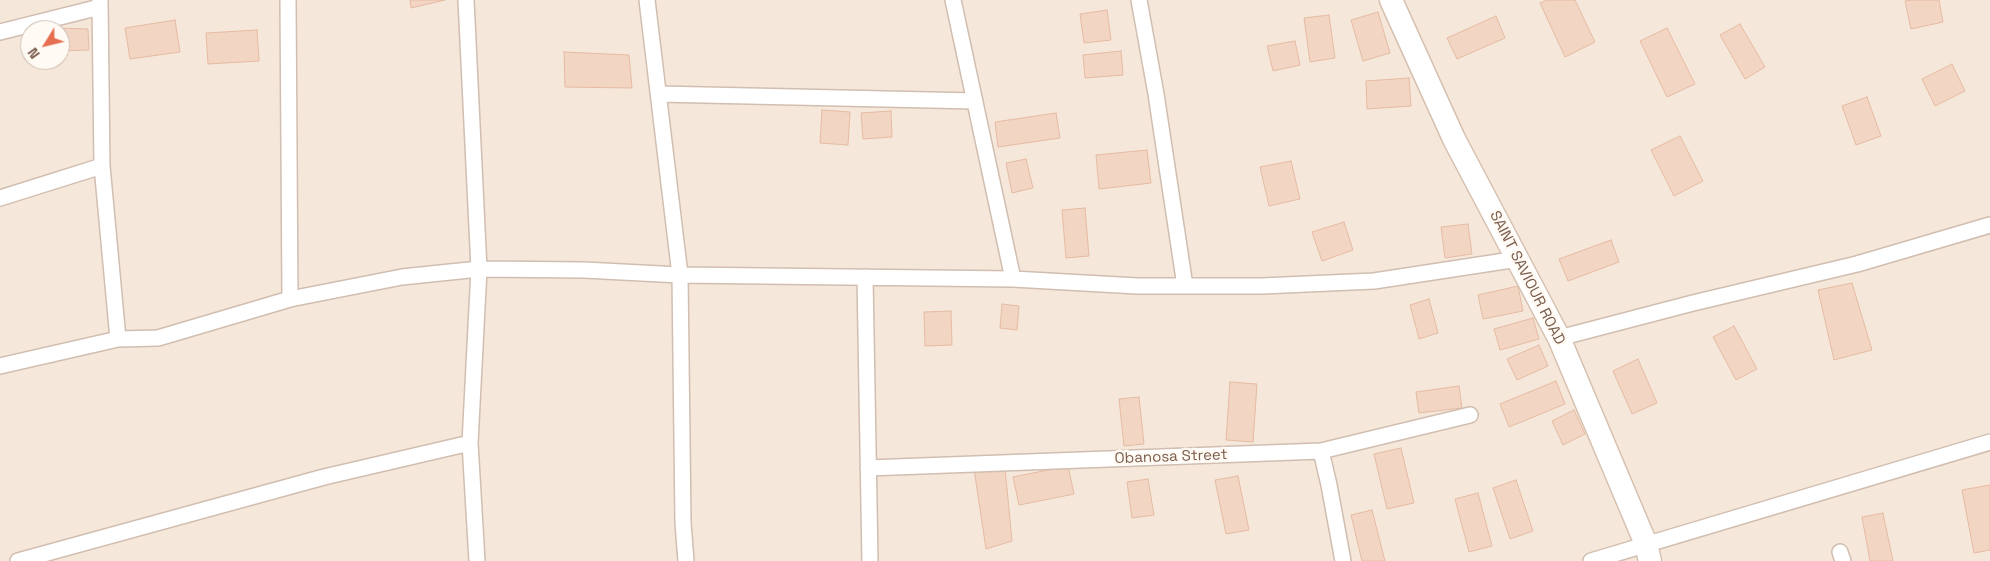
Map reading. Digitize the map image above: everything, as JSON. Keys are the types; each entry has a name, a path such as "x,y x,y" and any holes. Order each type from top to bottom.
{"street":[{"path":"288,0 290,299"},
{"path":"466,0 479,269 470,443 477,561"},
{"path":"647,0 680,275 683,522 686,561"},
{"path":"953,0 1013,279"},
{"path":"1139,0 1156,94 1185,286"},
{"name":"SAINT SAVIOUR ROAD","path":"1391,0 1454,139 1559,338 1648,552"},
{"path":"0,32 100,3 102,166 118,339"},
{"path":"658,94 975,101"},
{"path":"0,198 102,166"},
{"path":"1559,338 1693,303 1857,264 1990,225"},
{"path":"0,366 118,339 158,338 290,299 402,277 479,269 584,270 680,275 1013,279 1137,286 1262,286 1374,282 1518,259"},
{"path":"865,277 870,561"},
{"name":"Obanosa Street","path":"868,468 1321,451 1470,415"},
{"path":"1591,561 1648,552 1990,442"},
{"path":"18,561 324,477 470,443"},
{"path":"1321,451 1330,485 1343,561"}],"shaded area":[{"path":"0,0 1990,0 1990,561 0,561"}],"building":[{"path":"410,0 445,0 411,8"},
{"path":"1547,0 1575,0 1595,42 1565,57 1540,3"},
{"path":"1939,0 1943,22 1911,29 1905,1"},
{"path":"1107,10 1111,40 1084,43 1080,14"},
{"path":"1378,12 1390,53 1363,61 1351,20"},
{"path":"1329,15 1335,58 1310,62 1304,18"},
{"path":"1496,16 1505,38 1457,59 1447,38"},
{"path":"175,20 180,52 130,59 125,28"},
{"path":"1740,24 1765,67 1745,79 1720,35"},
{"path":"70,28 88,29 89,50 70,51"},
{"path":"1667,28 1695,84 1667,97 1640,41"},
{"path":"257,30 259,61 208,64 206,33"},
{"path":"1295,41 1300,65 1273,71 1267,46"},
{"path":"1121,51 1123,75 1085,78 1083,55"},
{"path":"564,52 629,55 632,88 565,87"},
{"path":"1952,64 1965,91 1935,106 1922,79"},
{"path":"1409,78 1411,106 1367,109 1366,81"},
{"path":"1867,97 1881,136 1856,145 1842,106"},
{"path":"822,110 850,112 848,145 820,143"},
{"path":"891,111 892,137 863,139 861,113"},
{"path":"1056,113 1060,138 998,147 995,122"},
{"path":"1680,136 1703,181 1674,196 1651,150"},
{"path":"1147,150 1151,183 1099,189 1096,155"},
{"path":"1026,159 1033,188 1012,193 1006,163"},
{"path":"1291,161 1300,199 1269,206 1260,167"},
{"path":"1085,208 1089,256 1066,258 1062,210"},
{"path":"1344,222 1353,250 1322,261 1312,232"},
{"path":"1468,224 1472,254 1445,258 1441,227"},
{"path":"1611,240 1619,262 1568,281 1559,259"},
{"path":"1852,283 1872,350 1834,360 1818,290"},
{"path":"1518,286 1523,311 1483,319 1478,295"},
{"path":"1429,299 1438,333 1419,339 1410,305"},
{"path":"1002,304 1019,306 1017,330 1000,328"},
{"path":"951,311 952,345 925,346 924,312"},
{"path":"1533,318 1539,339 1500,350 1494,329"},
{"path":"1734,326 1757,369 1736,380 1713,337"},
{"path":"1539,345 1548,366 1517,380 1507,359"},
{"path":"1638,359 1657,403 1632,414 1613,371"},
{"path":"1556,381 1565,404 1509,427 1500,404"},
{"path":"1230,382 1257,384 1253,442 1226,440"},
{"path":"1459,386 1462,408 1419,413 1416,392"},
{"path":"1139,397 1144,444 1124,446 1119,399"},
{"path":"1574,410 1585,434 1563,445 1552,421"},
{"path":"1401,448 1414,503 1387,509 1374,454"},
{"path":"1068,466 1074,494 1019,505 1013,477"},
{"path":"1005,468 1012,541 986,549 974,469"},
{"path":"1238,476 1249,530 1226,534 1215,480"},
{"path":"1148,479 1154,515 1132,518 1127,482"},
{"path":"1516,480 1533,531 1510,539 1493,488"},
{"path":"1990,485 1990,550 1974,553 1962,490"},
{"path":"1478,493 1492,546 1469,552 1455,499"},
{"path":"1372,510 1385,561 1362,561 1351,515"},
{"path":"1883,513 1893,561 1870,561 1862,517"}]}
